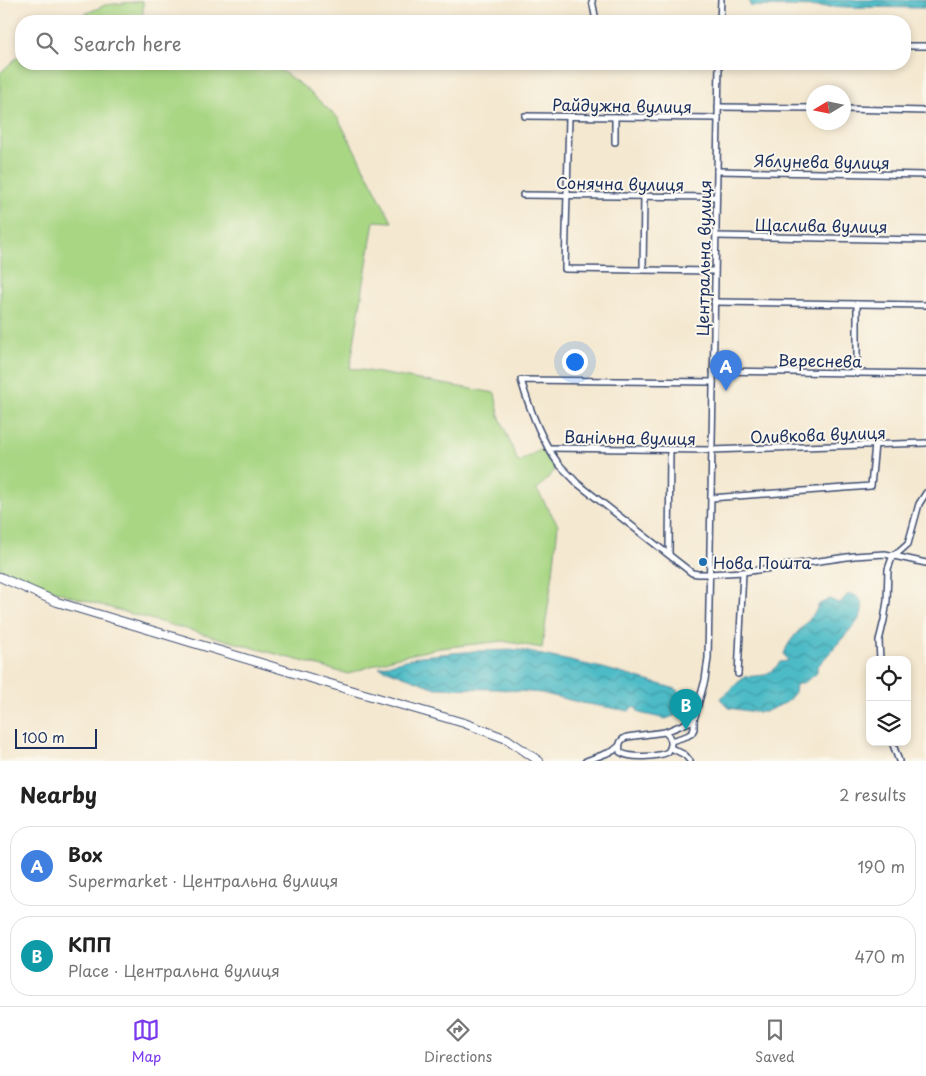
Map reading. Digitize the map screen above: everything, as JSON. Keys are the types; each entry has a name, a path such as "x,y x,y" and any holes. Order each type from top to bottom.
{"main road":[{"path":"0,577 66,605 464,722 506,739 539,761"}],"street":[{"path":"592,0 595,15"},
{"path":"720,15 721,0"},
{"path":"911,46 926,46"},
{"name":"Центральна вулиця","path":"672,741 688,736 694,729 694,720 705,680 708,658 719,70"},
{"path":"718,106 806,108"},
{"path":"851,109 926,110"},
{"name":"Райдужна вулиця","path":"526,116 718,118"},
{"path":"568,117 565,269 715,270"},
{"path":"615,117 615,142"},
{"name":"Яблунева вулиця","path":"717,171 926,175"},
{"name":"Сонячна вулиця","path":"523,195 716,197"},
{"path":"643,270 644,196"},
{"name":"Щаслива вулиця","path":"716,236 926,240"},
{"path":"714,302 926,305"},
{"path":"857,304 857,374"},
{"name":"Вереснева","path":"713,371 926,374"},
{"path":"713,382 521,380 548,448 566,472 692,572 698,574 742,572 854,556 885,554 926,563"},
{"name":"Оливкова вулиця","path":"712,450 926,443"},
{"path":"711,498 871,486 875,444"},
{"name":"Ванільна вулиця","path":"548,448 712,450"},
{"path":"669,554 670,450"},
{"path":"880,656 879,641 887,601 888,570 893,556 908,544 919,504 926,493"},
{"path":"738,674 742,572"},
{"path":"620,749 620,741 626,736 665,732 694,720"},
{"path":"620,749 629,756 664,754 671,748 672,741 665,732"},
{"path":"893,746 899,761"},
{"path":"671,748 685,755 690,761"},
{"path":"586,761 620,749"}],"green space":[{"path":"143,1 143,15 82,15 105,5"},
{"path":"15,59 15,70 280,70 304,87 338,118 392,222 374,221 350,368 495,393 499,415 518,462 542,449 557,468 537,490 558,525 542,648 502,641 440,648 394,658 348,674 70,596 0,570 0,73"}],"water":[{"path":"750,0 926,0 926,8 750,6"},
{"path":"847,595 857,596 862,602 862,610 857,622 817,667 817,673 805,682 796,685 795,692 787,702 765,712 755,712 729,708 720,699 744,677 765,675 780,662 788,661 784,654 787,647 812,616 819,604 830,599 840,603"},
{"path":"519,650 603,668 676,689 682,698 679,714 666,719 639,713 636,708 632,707 629,711 582,703 541,693 497,689 436,688 379,667 421,656 475,651"}],"place":[{"name":"Box","path":"726,391"},
{"name":"Нова Пошта","path":"703,562"},
{"name":"КПП","path":"686,730"}]}
